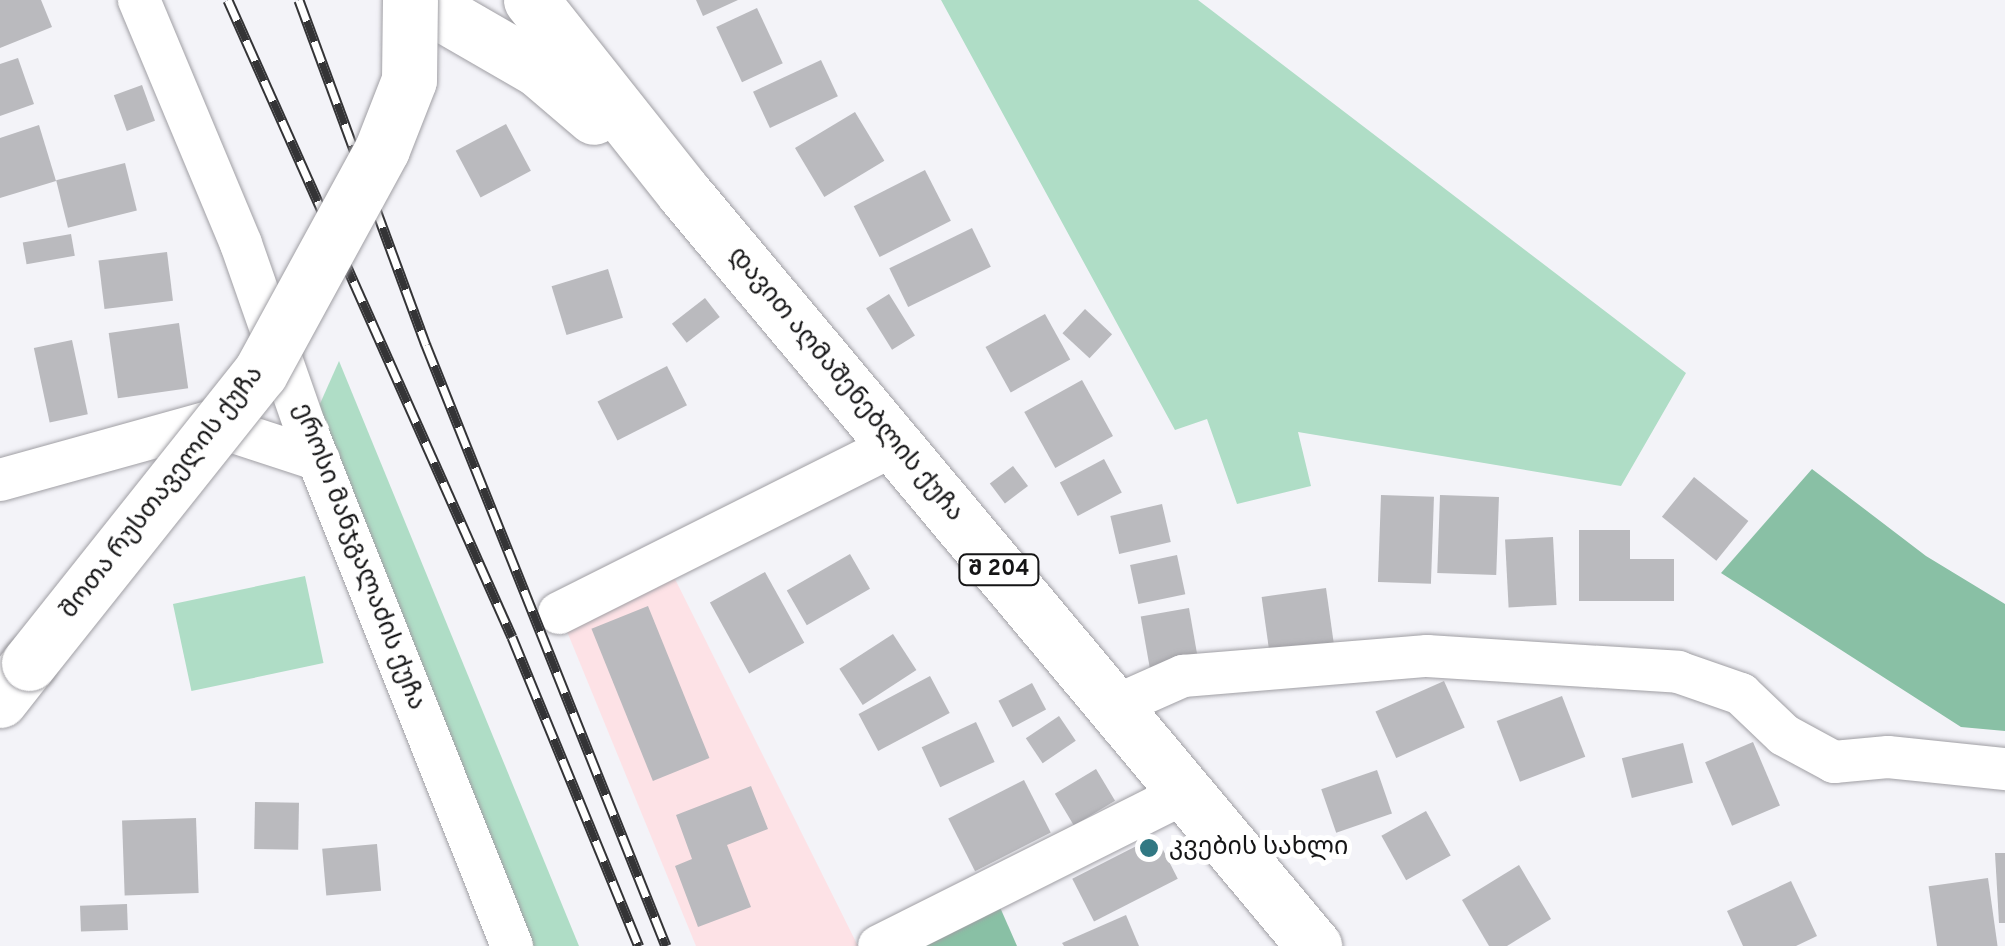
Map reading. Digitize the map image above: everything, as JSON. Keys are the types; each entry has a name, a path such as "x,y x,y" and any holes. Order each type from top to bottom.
{"main road":[{"name":"შოთა რუსთაველის ქუჩა","path":"15,682 260,373 382,149 408,80 410,0"},
{"name":"დავით აღმაშენებლის ქუჩა","path":"418,0 539,70 684,193"},
{"name":"დავით აღმაშენებლის ქუჩა","path":"532,0 684,193 1314,946"}],"street":[{"name":"ეროსი მანჯგალაძის ქუჩა","path":"139,0 241,244 319,460 512,946"},
{"path":"0,480 206,424 319,460"},
{"path":"559,613 895,445"},
{"path":"1113,706 1183,676 1427,656 1678,672 1741,694 1784,735 1834,762 1888,757 2005,770"},
{"path":"879,946 1186,792"}],"shaded area":[{"path":"674,577 858,946 696,946 566,629"}],"green space":[{"path":"941,0 1198,0 1686,373 1621,486 1298,432 1311,486 1237,504 1207,419 1175,430"},
{"path":"339,361 579,946 523,946 315,415"},
{"path":"1812,469 1926,556 2005,604 2005,731 1961,727 1721,573"},
{"path":"305,576 324,663 191,691 173,604"},
{"path":"999,905 1017,946 916,946"}],"building":[{"path":"0,0 41,0 52,27 0,48"},
{"path":"696,0 738,0 703,16"},
{"path":"757,8 783,63 742,82 716,27"},
{"path":"18,58 34,104 0,116 0,64"},
{"path":"821,60 838,96 770,128 753,92"},
{"path":"142,85 155,121 127,131 114,95"},
{"path":"855,112 884,161 824,197 795,148"},
{"path":"506,124 531,171 481,198 456,151"},
{"path":"39,125 56,181 0,198 0,138"},
{"path":"125,163 137,211 68,228 56,180"},
{"path":"925,170 951,221 880,257 854,206"},
{"path":"972,228 991,267 908,307 889,268"},
{"path":"71,234 75,256 27,264 23,243"},
{"path":"167,252 173,301 104,309 99,260"},
{"path":"608,269 623,318 566,335 552,286"},
{"path":"889,294 915,336 892,350 866,308"},
{"path":"705,298 720,317 687,343 672,324"},
{"path":"1085,309 1112,334 1090,358 1062,333"},
{"path":"1045,314 1070,359 1011,392 986,347"},
{"path":"179,323 188,388 118,398 109,333"},
{"path":"72,340 88,414 50,422 34,348"},
{"path":"667,366 687,405 617,441 598,401"},
{"path":"1082,380 1113,436 1055,468 1024,412"},
{"path":"1104,459 1122,493 1078,516 1060,482"},
{"path":"1013,466 1028,486 1005,503 990,483"},
{"path":"1694,477 1748,521 1716,561 1662,517"},
{"path":"1381,495 1434,497 1431,584 1378,582"},
{"path":"1440,495 1499,497 1496,575 1437,573"},
{"path":"1162,504 1171,542 1119,554 1110,516"},
{"path":"1579,530 1630,530 1630,559 1674,559 1674,601 1579,601"},
{"path":"1553,537 1557,605 1509,607 1505,540"},
{"path":"850,554 870,589 807,625 787,590"},
{"path":"1177,555 1185,594 1138,604 1130,565"},
{"path":"765,572 804,643 749,673 710,603"},
{"path":"1326,588 1334,644 1270,653 1262,597"},
{"path":"648,606 709,758 653,781 591,629"},
{"path":"1189,608 1199,664 1151,673 1141,617"},
{"path":"893,634 916,670 863,705 839,669"},
{"path":"930,676 950,713 878,751 858,714"},
{"path":"1444,681 1465,728 1396,758 1375,712"},
{"path":"1032,683 1046,709 1013,727 998,701"},
{"path":"1562,696 1585,757 1520,782 1497,721"},
{"path":"1059,716 1076,741 1043,763 1026,738"},
{"path":"976,722 995,762 940,787 922,747"},
{"path":"1753,742 1780,806 1732,826 1705,762"},
{"path":"1683,743 1693,783 1632,798 1622,758"},
{"path":"1096,769 1115,801 1074,825 1055,794"},
{"path":"1377,770 1392,813 1336,833 1321,789"},
{"path":"1024,780 1051,833 975,871 948,819"},
{"path":"751,786 768,829 727,845 751,907 698,927 675,866 692,859 676,815"},
{"path":"255,802 299,803 298,850 254,849"},
{"path":"1426,811 1451,856 1406,880 1381,836"},
{"path":"196,818 199,893 125,896 122,821"},
{"path":"1156,836 1178,879 1094,921 1072,879"},
{"path":"377,844 381,891 326,896 322,849"},
{"path":"1995,853 2005,853 2005,923 1999,923"},
{"path":"1519,865 1551,919 1507,946 1489,946 1462,900"},
{"path":"1988,878 1998,946 1937,946 1929,886"},
{"path":"1791,881 1817,936 1796,946 1743,946 1727,911"},
{"path":"127,904 128,930 81,932 80,906"},
{"path":"1126,915 1139,946 1062,943"}],"railway":[{"path":"228,0 512,637 639,946"},
{"path":"299,0 426,345 666,946"}],"place":[{"name":"კვების სახლი","path":"1149,848"}]}
